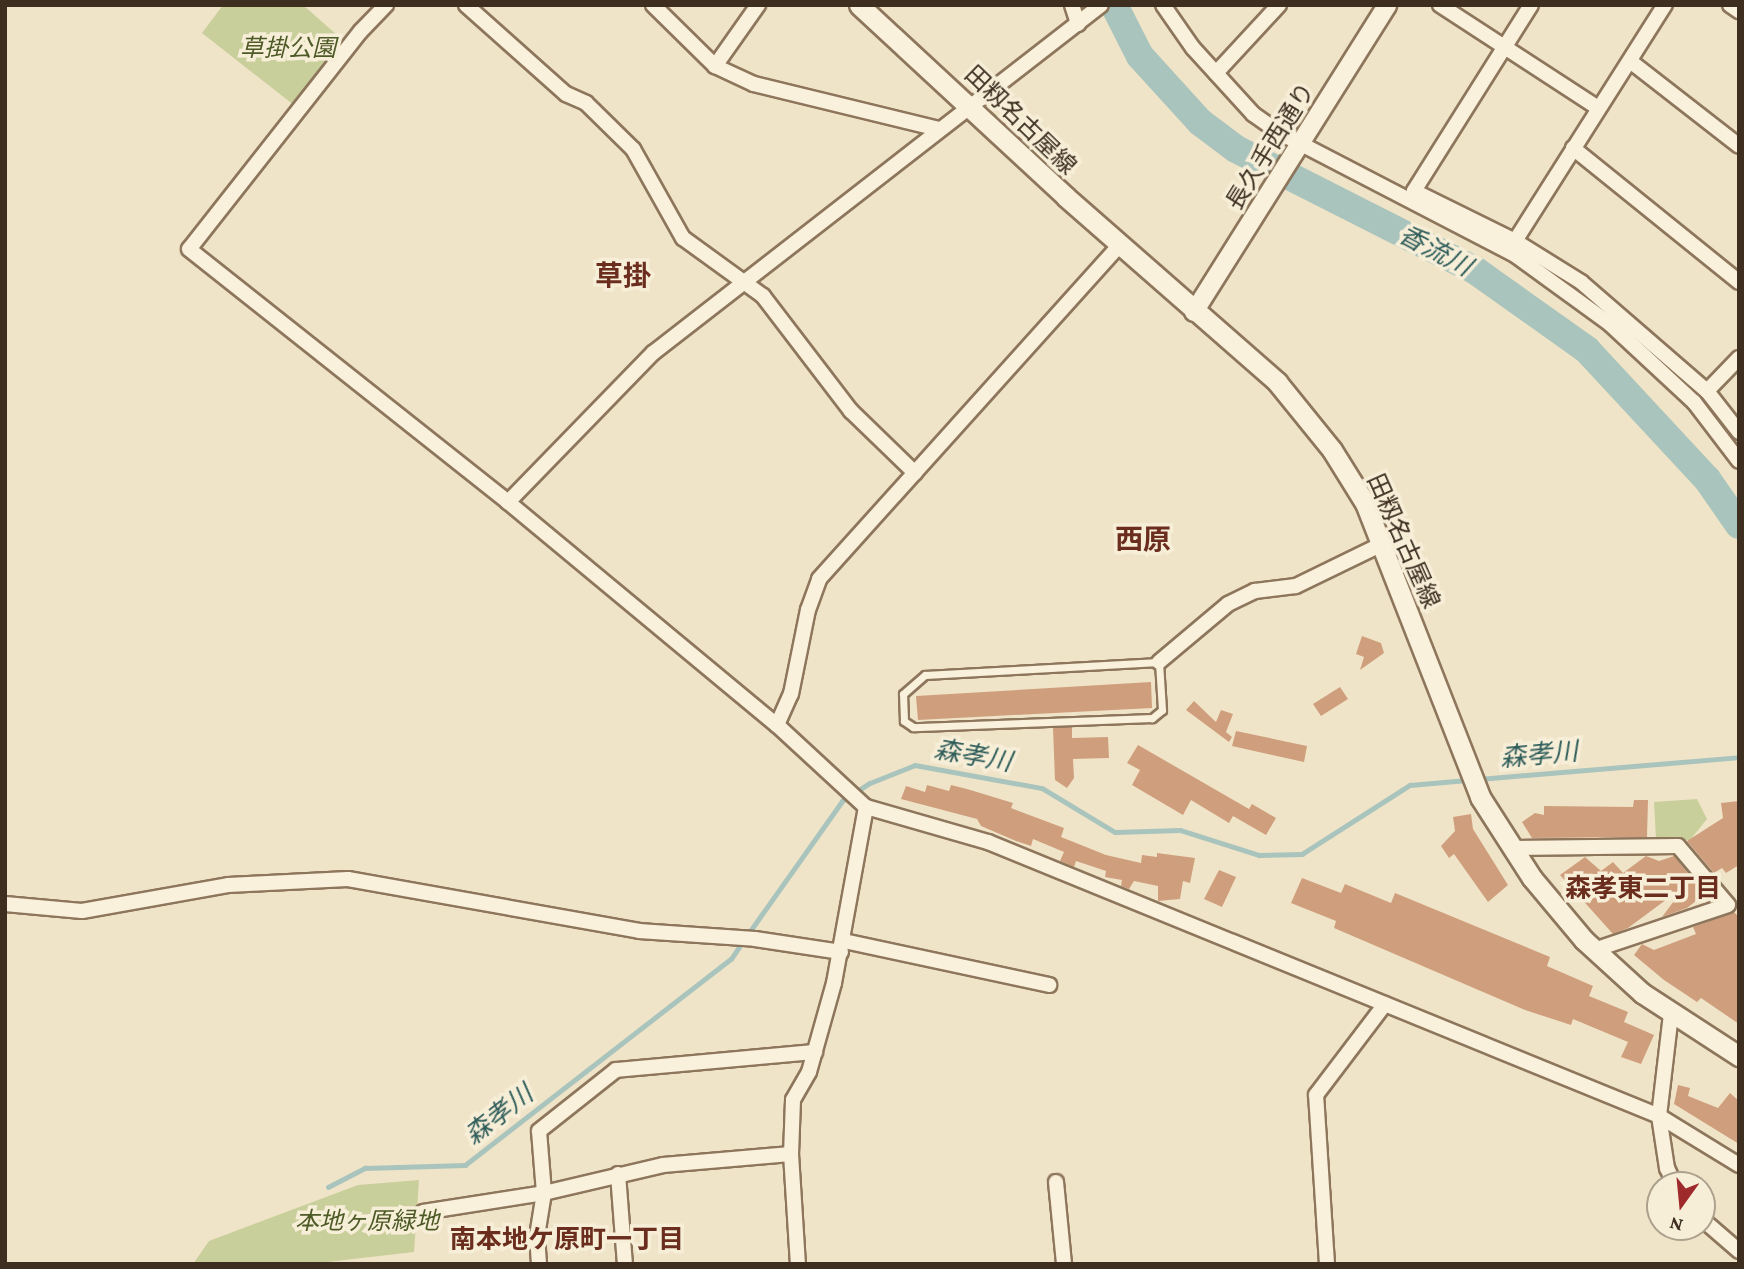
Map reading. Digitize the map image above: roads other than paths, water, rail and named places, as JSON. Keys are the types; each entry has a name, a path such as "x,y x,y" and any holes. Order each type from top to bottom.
{"main road":[{"name":"田籾名古屋線","path":"859,5 971,104 1066,197 1122,243 1194,312 1277,382 1324,440 1365,503 1480,797 1513,848 1594,950 1671,1014 1739,1056"}],"street":[{"path":"386,5 360,32 190,249 508,502 777,725 863,804 988,842 1659,1115 1739,1165"},
{"path":"466,5 565,94 586,103 633,149 683,239 763,296 850,411 915,473"},
{"path":"653,5 715,65 781,92 939,129"},
{"path":"715,65 758,5"},
{"path":"1072,5 1080,22"},
{"path":"508,502 653,353 1101,5"},
{"path":"1163,5 1216,73 1253,114 1298,146 1473,230 1610,324 1694,402 1739,461"},
{"path":"1216,73 1279,5"},
{"name":"長久手西通り","path":"1194,312 1387,5"},
{"path":"1440,5 1598,108"},
{"path":"1531,5 1414,191 1515,240 1581,282 1707,391 1739,432"},
{"path":"1515,240 1665,5"},
{"path":"1730,5 1739,11"},
{"path":"1630,61 1739,146"},
{"path":"1573,148 1739,282"},
{"path":"777,725 791,694 808,610 819,579 1122,243"},
{"path":"1707,391 1739,358"},
{"path":"1158,662 1228,604 1255,591 1296,586 1382,544"},
{"path":"798,1264 790,1154 793,1100 815,1052 842,947 863,804"},
{"path":"1513,848 1678,846 1728,905 1594,950"},
{"path":"5,904 82,911 204,888 348,879 639,931 842,947 1049,985"},
{"path":"1326,1264 1316,1095 1385,1004"},
{"path":"1668,1171 1659,1115 1671,1014"},
{"path":"539,1264 537,1236 544,1193 539,1131 615,1070 815,1052"},
{"path":"423,1212 544,1193 663,1165 790,1154"},
{"path":"618,1174 625,1264"},
{"path":"1056,1182 1064,1264"},
{"path":"1716,1231 1739,1251"}],"lane":[{"path":"1158,662 1161,710 1152,718 913,727 904,721 903,694 925,675 1158,662"}],"waterway":[{"name":"香流川","path":"1114,5 1140,56 1200,122 1236,149 1476,271 1587,350 1707,479 1739,525"},
{"name":"森孝川","path":"1479,779 1739,757"},
{"name":"森孝川","path":"748,934 842,801 870,783 915,765 1042,788 1115,832 1180,830 1259,855 1302,854 1410,785 1467,780"},
{"name":"森孝川","path":"328,1187 365,1168 465,1165 731,959 743,941"}],"district":[{"name":"草掛","path":"623,276"},
{"name":"西原","path":"1143,540"},
{"name":"森孝東二丁目","path":"1643,889"},
{"name":"南本地ケ原町一丁目","path":"567,1240"}],"park label":[{"name":"草掛公園","path":"288,48"},
{"name":"本地ヶ原緑地","path":"367,1221"}]}
